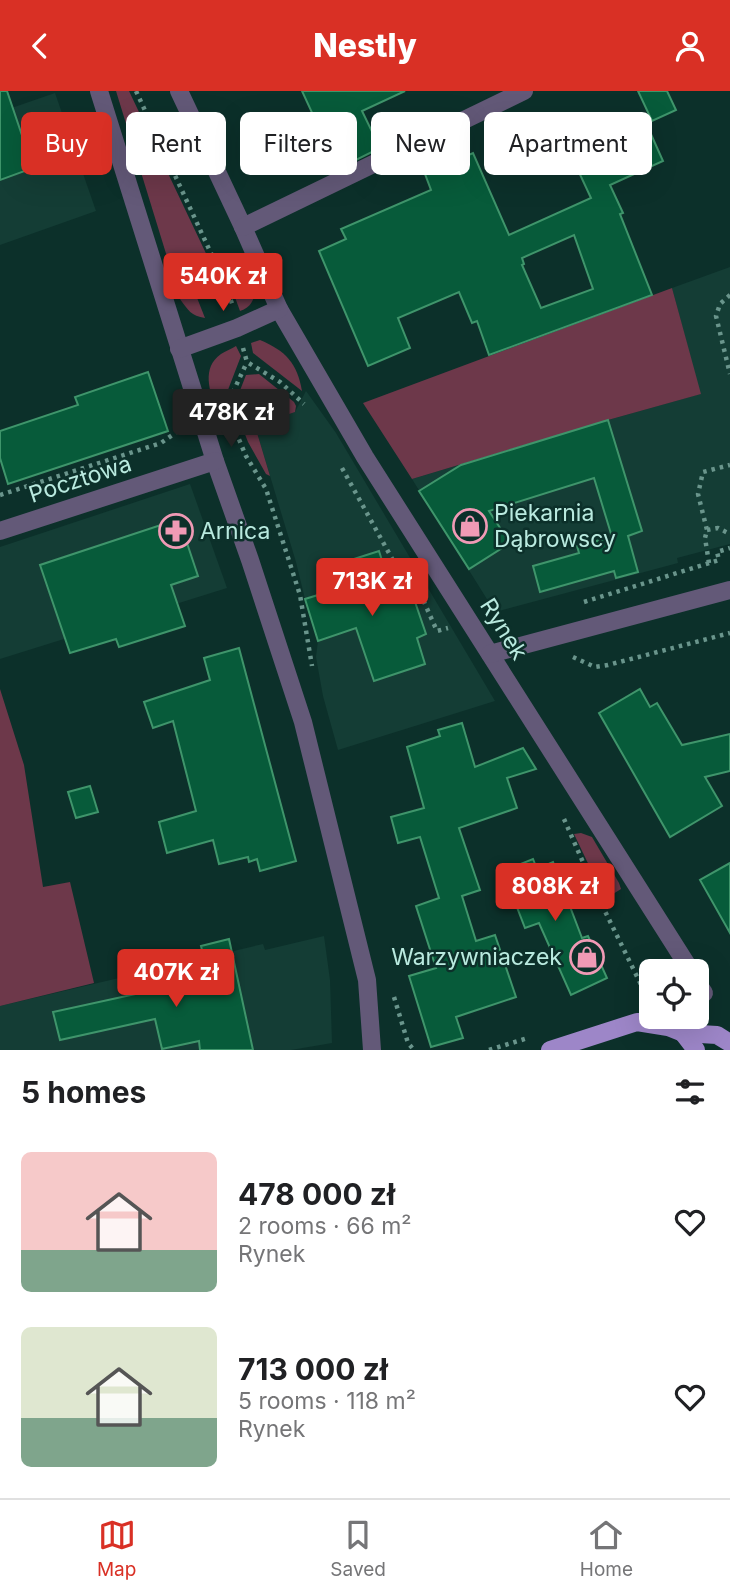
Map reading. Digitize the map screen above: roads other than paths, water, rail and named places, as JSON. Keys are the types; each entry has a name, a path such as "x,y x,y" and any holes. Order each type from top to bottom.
{"main road":[{"path":"550,1050 637,1023 668,1027 683,1033 717,1035 730,1043"},
{"path":"683,1033 696,1050"}],"street":[{"path":"99,91 203,425 303,723 367,980 372,1050"},
{"name":"Rynek","path":"179,91 279,309 365,457 683,959"},
{"path":"243,227 524,91"},
{"path":"179,349 279,309"},
{"name":"Pocztowa","path":"0,531 215,461"},
{"path":"490,654 730,590"}],"place":[{"name":"Piekarnia Dąbrowscy","path":"470,526"},
{"name":"Arnica","path":"176,531"},
{"name":"Warzywniaczek","path":"587,957"}]}
